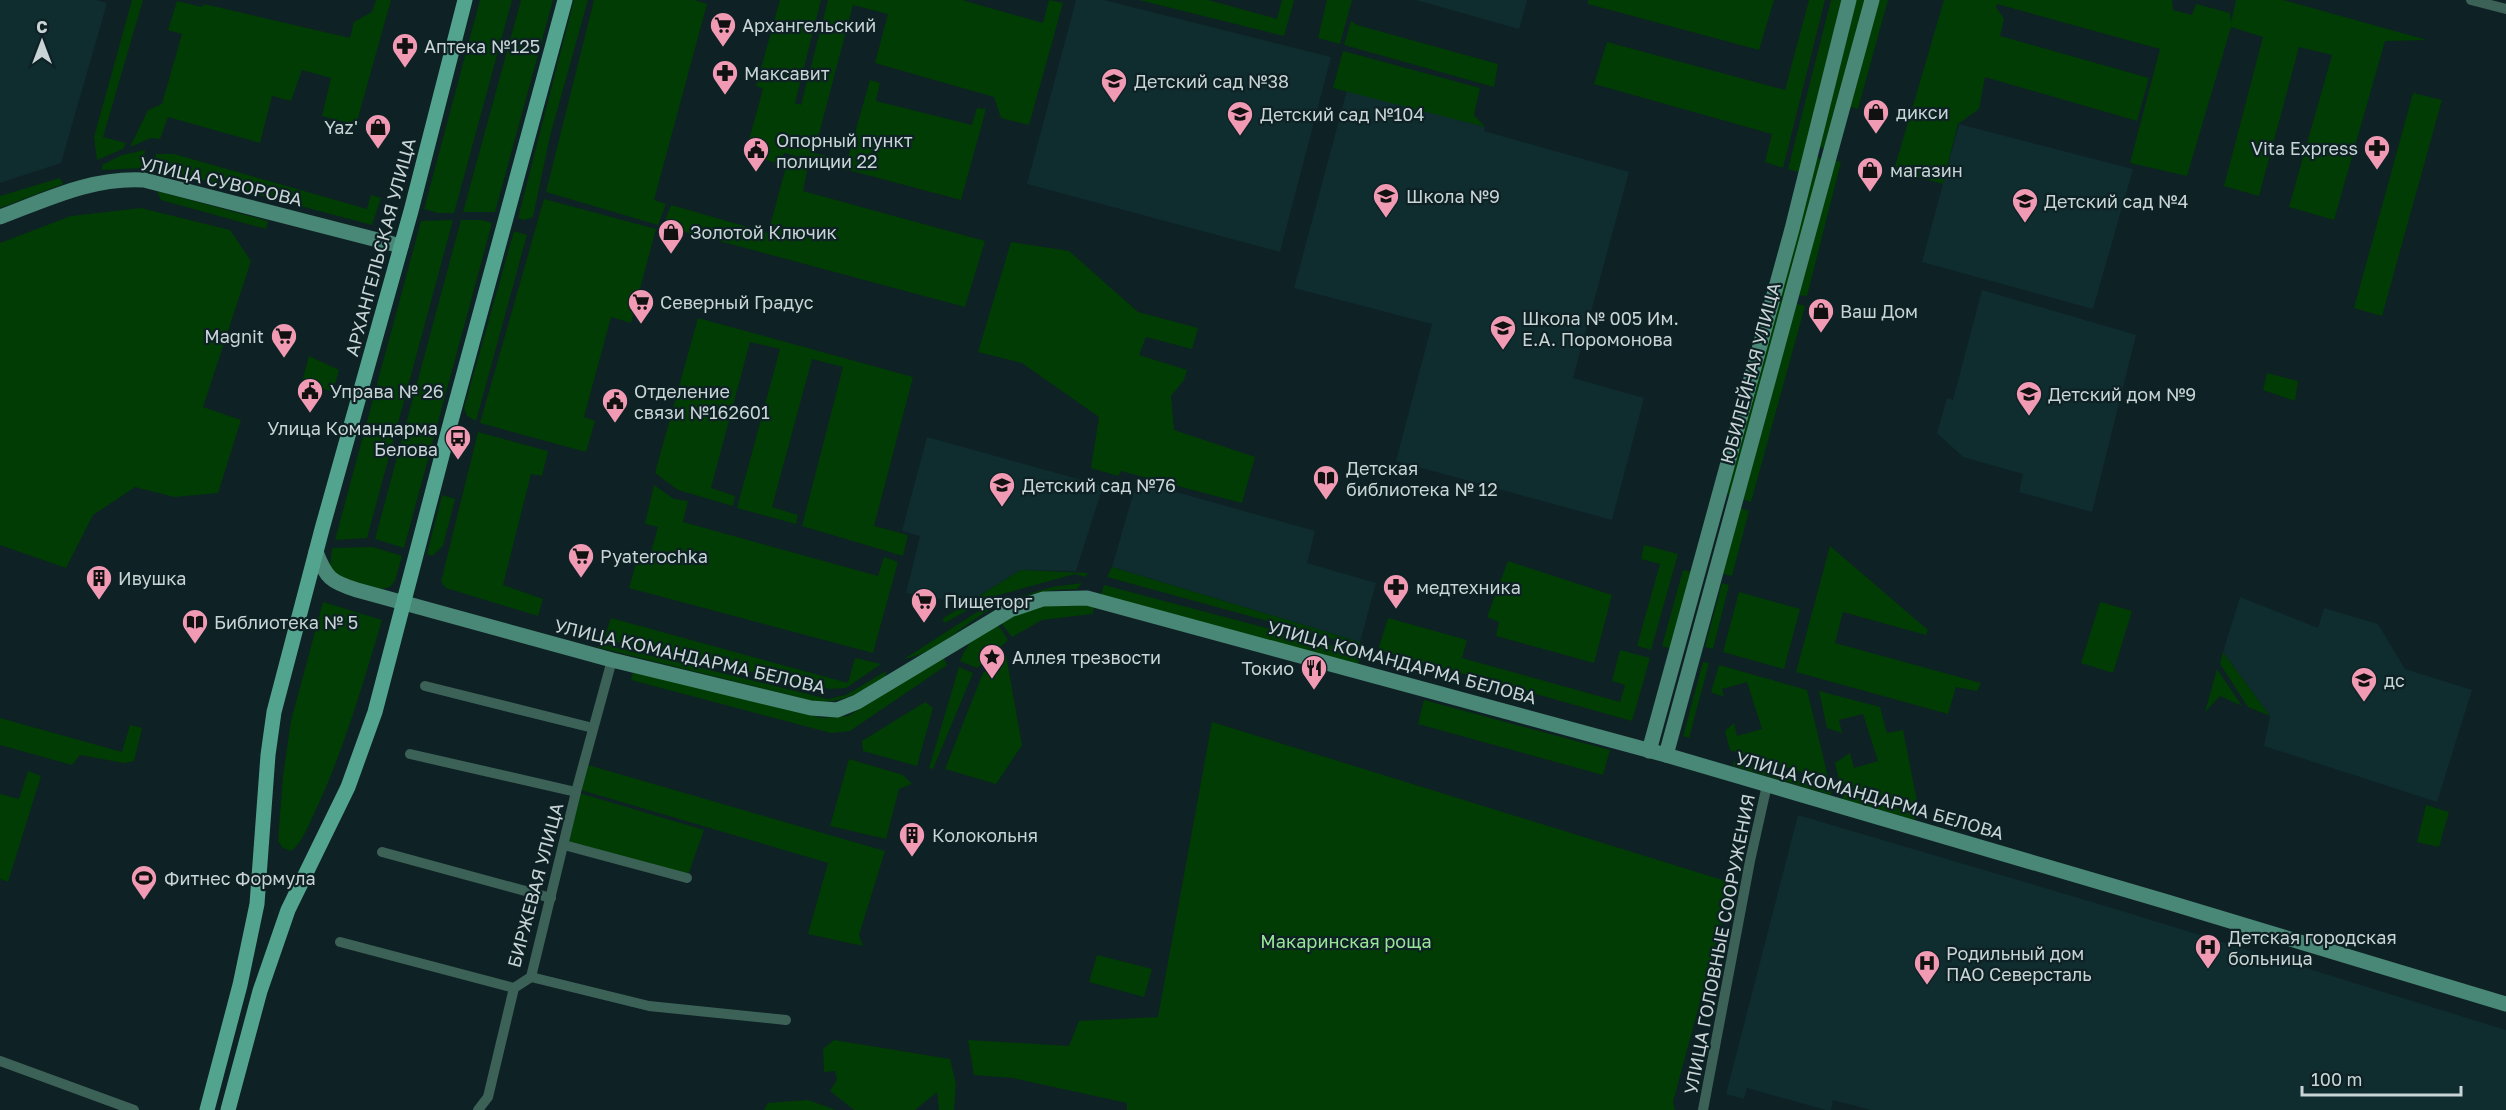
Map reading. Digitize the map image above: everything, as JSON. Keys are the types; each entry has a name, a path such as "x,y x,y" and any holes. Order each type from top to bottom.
{"main road":[{"name":"АРХАНГЕЛЬСКАЯ УЛИЦА","path":"207,1110 240,985 257,904 268,754 274,712 401,246 465,0"},
{"path":"228,1110 260,991 288,910 348,787 363,750 559,21 562,0"},
{"name":"ЮБИЛЕЙНАЯ УЛИЦА","path":"1649,751 1812,151 1850,0"},
{"name":"ЮБИЛЕЙНАЯ УЛИЦА","path":"1666,755 1872,0"},
{"name":"УЛИЦА СУВОРОВА","path":"0,217 91,184 122,179 144,180 401,246"},
{"path":"1718,498 1735,503"},
{"name":"УЛИЦА КОМАНДАРМА БЕЛОВА","path":"316,552 328,577 337,584 612,660 811,708 837,710 857,702 1010,610 1043,599 1087,598 1666,755 2506,1004"}],"street":[{"path":"2471,0 2506,9"},
{"path":"1812,151 1828,155"},
{"name":"БИРЖЕВАЯ УЛИЦА","path":"478,1110 488,1097 514,988 531,977 576,792 612,660"},
{"path":"425,686 593,728"},
{"path":"410,754 576,792"},
{"name":"УЛИЦА ГОЛОВНЫЕ СООРУЖЕНИЯ","path":"1703,1110 1750,861 1767,785"},
{"path":"564,845 687,878"},
{"path":"382,852 551,897"},
{"path":"340,942 514,988"},
{"path":"531,977 649,1006 786,1020"},
{"path":"0,1061 134,1110"}],"shaded area":[{"path":"0,0 96,0 107,3 61,163 0,183"},
{"path":"1076,0 1104,0 1331,57 1280,252 1027,184"},
{"path":"1416,0 1527,0 1519,29"},
{"name":"Школа № 005 Им. Е.А. Поромонова","path":"1347,90 1485,127 1484,131 1629,172 1573,378 1644,398 1612,520 1396,461 1432,324 1294,288"},
{"name":"Детский сад №4","path":"1959,124 2133,169 2093,309 1922,262"},
{"name":"Детский дом №9","path":"1982,290 2136,335 2092,512 2019,492 2023,474 1963,457 1937,433 1947,398 1953,400"},
{"name":"Детский сад №76","path":"927,437 1103,486 1076,571 1021,570 966,604 906,593 920,536 902,531"},
{"path":"1137,481 1315,531 1307,563 1376,583 1360,642 1112,567"},
{"name":"дс","path":"2240,597 2318,628 2324,608 2378,624 2405,669 2472,690 2437,802 2264,746 2270,716 2223,652"},
{"path":"1798,815 2119,910 2506,1030 2506,1110 1871,1110 1833,1100 1831,1110 1826,1110 1747,1088 1744,1099 1726,1094"}],"green space":[{"path":"132,0 143,0 103,137 126,143 123,149 97,160 94,137"},
{"path":"376,0 391,0 356,125 322,116 331,78 302,70 291,101 272,96 260,143 168,117 160,139 151,138 130,147 148,110 162,104 182,34 168,30 177,1 202,7 204,4 350,38 354,22 372,12"},
{"path":"480,0 512,0 454,213 438,213 424,209"},
{"path":"521,0 553,0 495,212 463,212"},
{"path":"574,0 588,0 550,136 533,217 525,220 518,218"},
{"path":"594,0 694,0 707,4 654,200 666,204 658,225 546,192"},
{"path":"780,0 821,0 795,103 801,105 828,0 962,0 1043,23 1049,0 1063,3 1029,125 1001,118 994,97 875,63 888,14 853,5 814,153 847,161 870,80 880,83 876,101 972,125 977,108 986,109 961,200 784,153 780,164 745,154 763,89 756,86"},
{"path":"1139,0 1208,0 1277,19 1282,0 1294,0 1284,36"},
{"path":"1327,0 1352,0 1340,44 1318,38"},
{"path":"1588,0 1774,0 1759,50 1588,4"},
{"path":"1809,0 1825,0 1783,168 1765,162 1772,134 1594,84 1607,42 1785,90"},
{"path":"1831,0 1845,0 1802,173 1788,169"},
{"path":"1855,0 1866,0 1825,148 1818,147"},
{"path":"1877,0 1888,0 1858,109 1847,106"},
{"path":"1944,0 2172,0 2173,10 2192,15 2196,4 2230,13 2231,23 2236,0 2283,0 2427,40 2385,41 2334,220 2289,207 2332,55 2299,47 2259,196 2224,186 2263,37 2231,27 2187,176 2130,163 2160,49 1997,4 1996,7 2004,19 2000,36 2149,78 2137,121 1985,77 1979,109 1958,124 1943,184 1894,170"},
{"path":"1351,21 1357,25 1498,64 1494,87 1344,45"},
{"path":"1343,51 1480,88 1474,115 1485,127 1333,88"},
{"path":"2413,93 2442,100 2382,316 2354,308"},
{"path":"145,150 143,168 102,170 102,165 122,155"},
{"path":"156,154 174,154 367,209 371,195 381,198 372,225 153,167"},
{"path":"1816,157 1822,159 1731,495 1725,493"},
{"path":"788,160 808,166 803,191 985,241 965,307 663,226 671,205 768,233"},
{"path":"1833,160 1841,162 1807,296 1796,295"},
{"path":"60,178 63,184 0,208 0,196"},
{"path":"157,191 268,221 266,229 161,200"},
{"path":"544,199 656,229 631,323 611,317 584,417 595,421 586,452 480,423"},
{"path":"141,208 230,230 251,261 203,407 241,420 218,493 174,497 135,487 93,515 66,568 0,545 0,243 71,216"},
{"path":"453,220 367,538 335,540 421,221"},
{"path":"461,220 482,220 492,223 404,548 375,539"},
{"path":"514,231 527,235 476,421 467,416 464,408"},
{"path":"1011,242 1069,251 1138,312 1198,328 1192,349 1146,337 1139,355 1187,370 1184,380 1171,396 1174,430 1255,457 1242,503 1121,471 1118,476 1091,468 1099,417 1022,363 978,352"},
{"path":"1794,303 1805,306 1751,502 1742,499"},
{"path":"698,318 913,377 874,526 908,535 903,556 802,526 843,367 812,359 772,507 798,515 796,524 737,508 780,349 750,342 711,488 735,496 733,506 678,490 655,473"},
{"path":"309,356 339,370 333,392 302,382"},
{"path":"2267,373 2298,381 2295,401 2263,390"},
{"path":"478,432 548,451 542,476 531,474 503,585 543,599 538,616 446,588 441,582"},
{"path":"654,485 674,499 688,501 683,522 878,576 884,557 898,562 873,653 629,588 639,553 650,556 658,527 645,524"},
{"path":"442,495 455,499 443,546 432,556 427,554"},
{"path":"1740,508 1749,511 1732,576 1723,574"},
{"path":"1644,545 1678,554 1651,650 1637,646 1660,564 1641,559"},
{"path":"1830,546 1928,630 1926,635 1843,612 1835,643 1981,683 1977,691 1956,687 1948,714 1796,672"},
{"path":"373,547 402,556 395,581 390,587 382,589 340,578 330,566 332,548"},
{"path":"1508,561 1612,595 1594,663 1496,636 1499,622 1487,617"},
{"path":"1112,567 1360,642 1362,647 1107,577"},
{"path":"1021,570 1088,573 1085,577 1075,574 988,598 945,623 942,619"},
{"path":"1683,570 1693,572 1672,649 1662,646"},
{"path":"1082,583 1077,589 1031,594 1009,601 978,617 937,646 904,659 985,607 1052,587"},
{"path":"1722,583 1729,585 1713,649 1705,647"},
{"path":"1104,585 1361,653 1358,665 1100,598"},
{"path":"1739,592 1800,609 1784,669 1723,652"},
{"path":"1057,601 1096,604 1092,614 1042,620 1012,637 1001,623 1024,610"},
{"path":"323,602 382,620 334,768 304,835 291,851 283,848 278,841 283,776 291,721"},
{"path":"2100,602 2132,611 2113,673 2081,663"},
{"path":"611,618 848,683 855,658 881,664 846,688 829,689 604,639"},
{"path":"1388,618 1467,640 1462,658 1620,702 1625,685 1612,681 1620,650 1650,658 1632,721 1378,650"},
{"path":"997,623 1008,640 977,668 960,661 974,638"},
{"path":"603,644 828,699 846,695 886,671 885,677 853,695 828,702 817,702 596,647"},
{"path":"2223,652 2270,716 2248,707 2220,664"},
{"path":"1006,655 1022,745 996,784 945,769 983,673"},
{"path":"943,657 947,665 850,731 831,733 631,680 634,669 822,718 848,716"},
{"path":"1703,662 1709,663 1689,738 1683,736"},
{"path":"1719,665 1807,690 1829,781 1730,750 1725,731 1734,723 1737,736 1762,729 1747,682 1722,689 1724,697 1711,692"},
{"path":"959,667 973,673 933,769 929,768"},
{"path":"2217,669 2242,706 2220,696 2205,712"},
{"path":"1819,691 1880,707 1887,733 1903,730 1918,806 1840,784 1835,763 1850,753 1854,768 1878,761 1863,714 1839,720 1842,733 1827,728"},
{"path":"1424,700 1610,750 1603,775 1418,724"},
{"path":"925,702 933,708 917,766 863,751 862,741"},
{"path":"0,718 122,752 130,725 142,728 134,761 124,763 80,755 72,765 0,745"},
{"name":"Макаринская роща","path":"1212,722 1732,883 1673,1102 1675,1110 1127,1110 1127,1103 1013,1078 974,1075 968,1040 1069,1046 1079,1021 1158,1017"},
{"path":"849,759 903,775 912,784 899,789 886,839 830,826"},
{"path":"1734,761 1832,790 1831,795 1733,766"},
{"path":"588,765 885,851 859,935 863,946 808,934 828,863 581,790"},
{"path":"28,771 41,776 8,882 0,879 0,794 19,799"},
{"path":"576,792 704,830 687,878 564,845"},
{"path":"1844,793 1917,814 1915,820 1842,799"},
{"path":"2426,805 2449,812 2439,847 2417,842"},
{"path":"1097,955 1152,969 1144,997 1089,982"},
{"path":"834,1040 950,1059 956,1084 954,1110 939,1110 937,1092 915,1110 854,1110 830,1091 837,1080 835,1071 824,1072 823,1049"},
{"path":"808,1100 836,1110 764,1110 768,1103"}],"place":[{"name":"Архангельский","path":"723,48"},
{"name":"Аптека №125","path":"405,69"},
{"name":"Максавит","path":"725,96"},
{"name":"Детский сад №38","path":"1114,104"},
{"name":"дикси","path":"1876,135"},
{"name":"Детский сад №104","path":"1240,137"},
{"name":"Yaz'","path":"378,150"},
{"name":"Vita Express","path":"2377,171"},
{"name":"Опорный пункт полиции 22","path":"756,173"},
{"name":"магазин","path":"1870,193"},
{"name":"Школа №9","path":"1386,219"},
{"name":"Детский сад №4","path":"2025,224"},
{"name":"Золотой Ключик","path":"671,255"},
{"name":"Северный Градус","path":"641,325"},
{"name":"Ваш Дом","path":"1821,334"},
{"name":"Школа № 005 Им. Е.А. Поромонова","path":"1503,351"},
{"name":"Magnit","path":"284,359"},
{"name":"Управа № 26","path":"310,414"},
{"name":"Детский дом №9","path":"2029,417"},
{"name":"Отделение связи №162601","path":"615,424"},
{"name":"Улица Командарма Белова","path":"458,461"},
{"name":"Детская библиотека № 12","path":"1326,501"},
{"name":"Детский сад №76","path":"1002,508"},
{"name":"Pyaterochka","path":"581,579"},
{"name":"Ивушка","path":"99,601"},
{"name":"медтехника","path":"1396,610"},
{"name":"Пищеторг","path":"924,624"},
{"name":"Библиотека № 5","path":"195,645"},
{"name":"Аллея трезвости","path":"992,680"},
{"name":"Токио","path":"1314,691"},
{"name":"дс","path":"2364,703"},
{"name":"Колокольня","path":"912,858"},
{"name":"Фитнес Формула","path":"144,901"},
{"name":"Детская городская больница","path":"2208,970"},
{"name":"Родильный дом ПАО Северсталь","path":"1927,986"}]}
